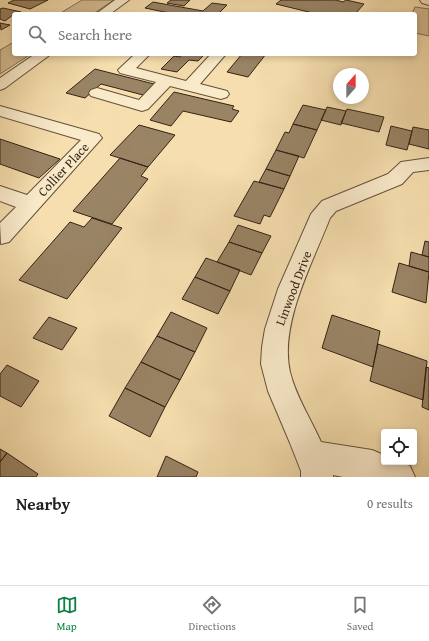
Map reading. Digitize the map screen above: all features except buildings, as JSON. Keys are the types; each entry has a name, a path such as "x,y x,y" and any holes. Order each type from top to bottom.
{"street":[{"path":"105,12 123,0"},
{"path":"0,85 41,56"},
{"path":"141,56 125,70 221,94"},
{"path":"190,86 217,56"},
{"path":"97,93 142,106 162,79"},
{"name":"Collier Place","path":"0,111 92,138 1,236"},
{"name":"Linwood Drive","path":"314,466 285,401 275,364 276,336 281,317 321,214 329,206 345,198 395,179 408,166 429,164"},
{"path":"0,193 30,204"},
{"path":"314,466 372,466 399,477"}],"shaded area":[{"path":"82,0 114,0 96,12 62,12"},
{"path":"415,7 429,9 429,36 417,33 417,12 413,12"},
{"path":"12,43 12,56 28,56 0,74 0,50"}]}
